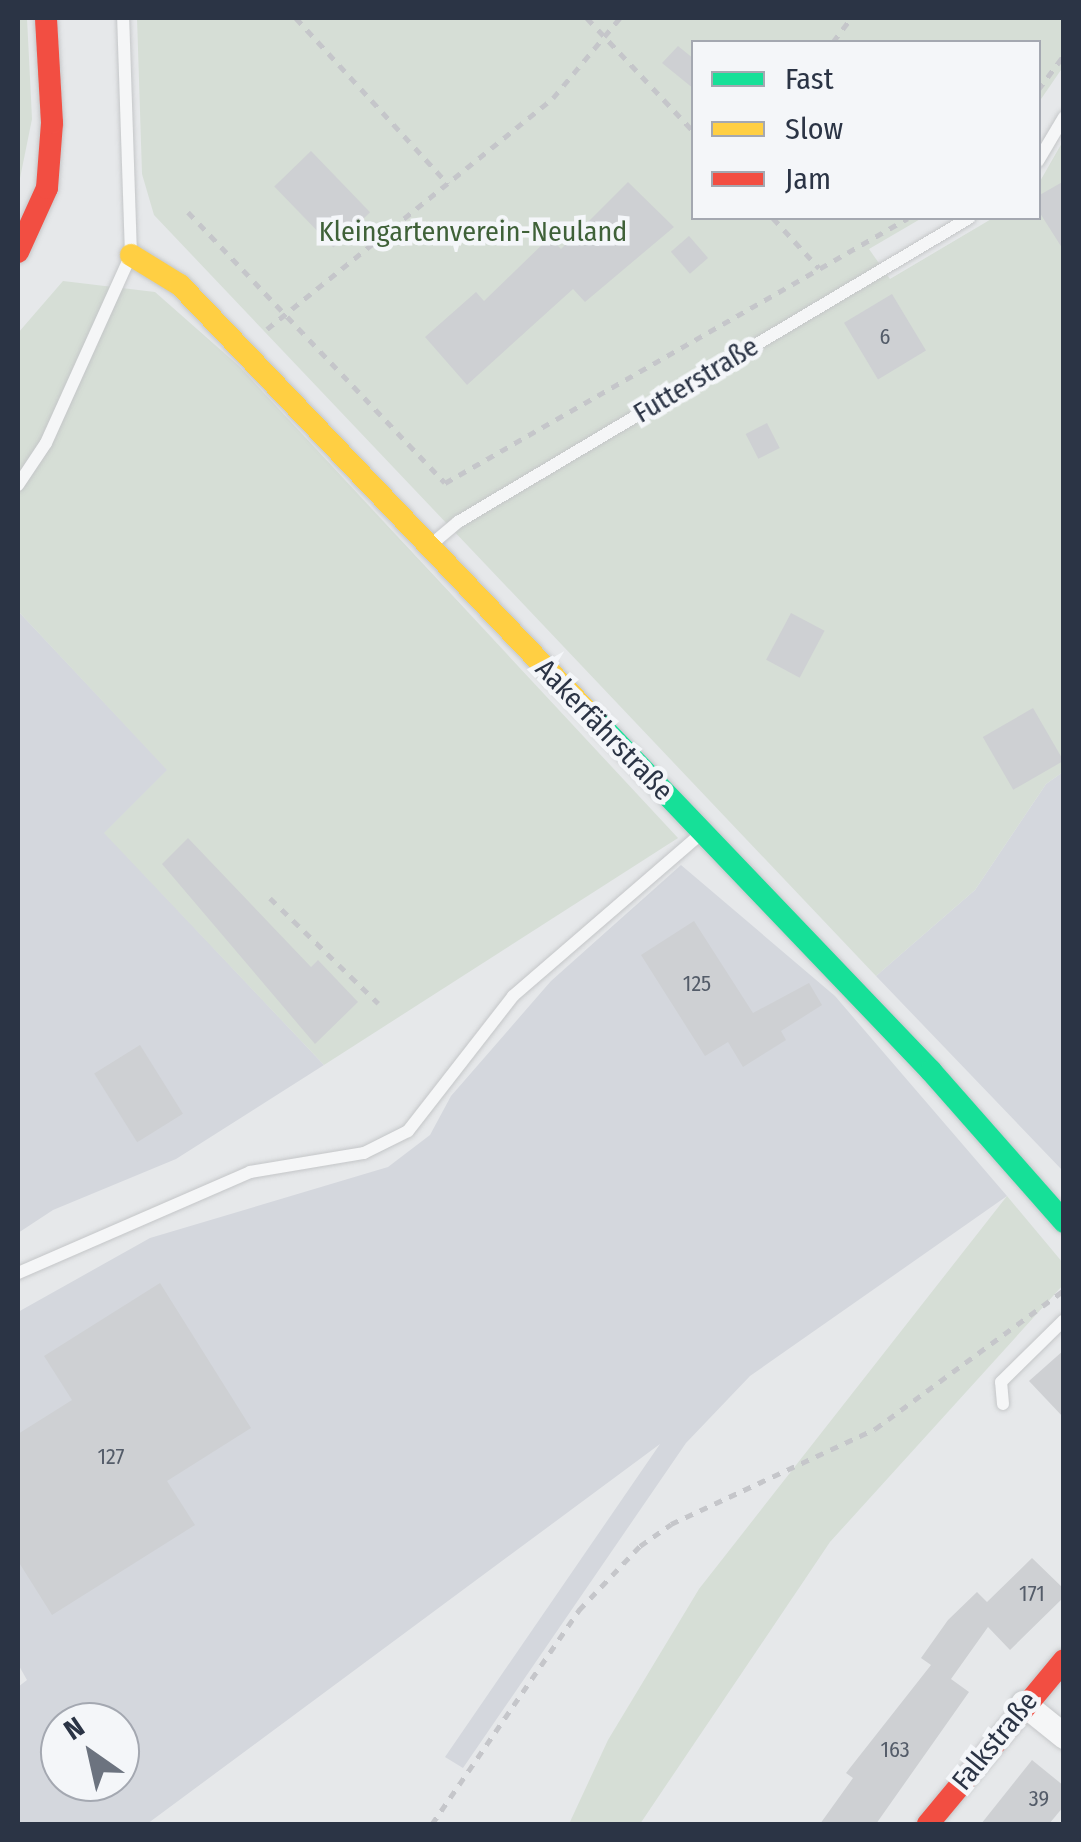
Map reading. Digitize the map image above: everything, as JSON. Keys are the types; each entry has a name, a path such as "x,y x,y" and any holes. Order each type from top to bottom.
{"main road":[{"path":"18,252 47,188 52,123 46,18"},
{"name":"Aakerfährstraße","path":"131,255 180,285 427,548 703,832 1064,1222"},
{"name":"Falkstraße","path":"928,1824 1023,1703 1064,1660"}],"street":[{"path":"1023,1703 1064,1736"}],"lane":[{"path":"18,485 46,442 131,255 123,18"},
{"path":"1041,156 1064,117"},
{"name":"Futterstraße","path":"427,548 458,522 966,220"},
{"path":"18,1274 164,1204 250,1172 364,1153 408,1130 513,996 703,832"},
{"path":"1004,1404 1001,1382 1064,1320"}],"path":[{"path":"296,18 448,184"},
{"path":"587,18 691,129"},
{"path":"243,352 284,313 553,98 620,18"},
{"path":"834,40 851,18"},
{"path":"1041,86 1064,55"},
{"path":"188,212 445,483 904,220"},
{"path":"775,220 819,268"},
{"path":"270,898 378,1003"},
{"path":"432,1824 579,1610 640,1546 671,1524 875,1429 1064,1290"}],"shaded area":[{"path":"18,611 168,770 105,833 324,1065 176,1159 53,1210 18,1233"},
{"path":"1063,772 1063,1171 876,976 975,890 1046,784"},
{"path":"681,865 835,996 1007,1196 750,1376 686,1443 463,1768 445,1757 660,1444 147,1824 18,1824 18,1687 27,1680 18,1664 18,1312 150,1238 388,1167 430,1135 451,1096 551,981"}],"green space":[{"path":"18,18 27,18 32,119 18,188"},
{"name":"Kleingartenverein-Neuland","path":"137,18 1063,18 1063,67 1041,99 1041,40 691,40 691,220 919,220 869,249 890,279 990,220 1041,220 1041,180 1063,141 1063,772 1046,784 975,890 876,976 154,215 142,174"},
{"path":"63,281 155,292 239,366 678,838 324,1065 104,833 167,770 18,611 18,333"},
{"path":"1007,1196 1063,1263 1063,1285 830,1542 640,1824 569,1824 608,1740 699,1589"}],"building":[{"path":"678,46 691,57 691,87 662,63"},
{"path":"311,151 370,212 333,248 274,186"},
{"path":"1064,181 1064,251 1041,215 1041,194"},
{"path":"628,182 674,227 585,302 573,289 467,385 425,337 476,292 484,301 550,237 561,249"},
{"path":"689,236 708,258 690,274 671,252"},
{"path":"892,294 926,351 878,379 844,323"},
{"path":"767,423 780,448 758,459 746,434"},
{"path":"791,613 825,631 800,678 766,660"},
{"path":"1033,708 1064,761 1013,790 983,737"},
{"path":"188,838 311,967 318,960 358,1002 315,1044 162,864"},
{"path":"694,921 753,1013 809,983 822,1005 781,1031 786,1040 743,1067 728,1042 705,1056 641,955"},
{"path":"140,1045 183,1114 137,1142 94,1074"},
{"path":"160,1283 251,1428 167,1481 195,1525 52,1615 18,1561 18,1434 72,1400 44,1356"},
{"path":"1064,1350 1064,1418 1029,1381"},
{"path":"1032,1558 1064,1589 1064,1597 1010,1650 988,1627 951,1679 969,1692 876,1824 820,1824 853,1778 846,1773 931,1665 921,1658 948,1620 977,1592 987,1602"},
{"path":"1032,1760 1064,1786 1064,1806 1049,1824 981,1824"}],"traffic: fast":[{"path":"585,709 931,1071 1064,1222"}],"traffic: slow":[{"path":"131,255 180,285 585,709"}],"traffic: jam":[{"path":"18,252 47,188 52,123 46,18"},
{"path":"928,1824 1064,1660"}]}
